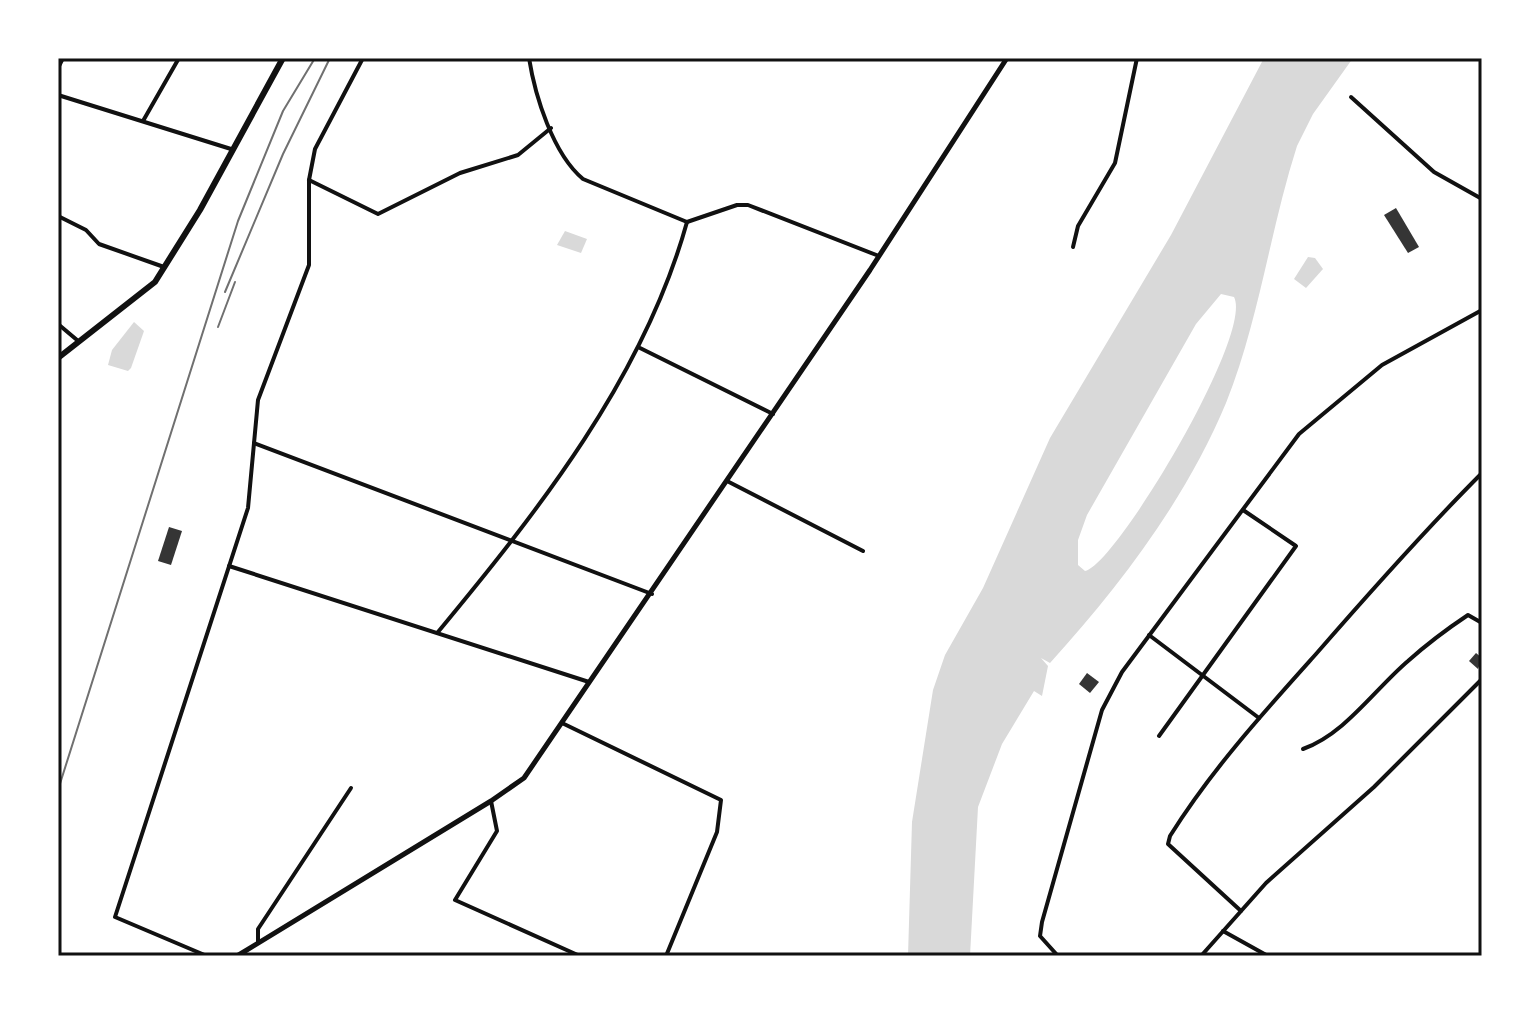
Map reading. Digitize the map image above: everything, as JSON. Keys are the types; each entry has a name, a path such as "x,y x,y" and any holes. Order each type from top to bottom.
{"main road":[{"path":"58,358 77,340 135,299 164,267 283,58"},
{"path":"237,956 524,778 879,256 1007,58"}],"street":[{"path":"58,68 63,58"},
{"path":"143,121 179,58"},
{"path":"207,956 115,917 248,508 258,400 309,265 309,180 315,149 363,58"},
{"path":"529,58 551,128 570,168 583,179 687,222 737,205 748,205 879,256"},
{"path":"1073,247 1078,226 1115,163 1137,58"},
{"path":"58,95 231,149"},
{"path":"1351,97 1434,172 1482,199"},
{"path":"309,180 378,214 460,173 518,155 551,128"},
{"path":"58,216 86,230 99,244 164,267"},
{"path":"438,632 511,543 640,348 687,222"},
{"path":"1058,956 1040,936 1046,907 1102,710 1122,672 1299,434 1382,365 1482,310"},
{"path":"58,324 77,340"},
{"path":"640,348 773,414"},
{"path":"254,443 652,594"},
{"path":"1241,911 1168,844 1201,786 1428,527 1482,473"},
{"path":"727,481 863,551"},
{"path":"1159,736 1296,546 1243,510"},
{"path":"229,566 589,682"},
{"path":"1303,749 1323,742 1407,661 1468,615 1482,623"},
{"path":"1149,635 1259,718"},
{"path":"1201,956 1266,883 1374,787 1482,679"},
{"path":"562,723 721,800 717,832 666,956"},
{"path":"258,943 258,929 351,788"},
{"path":"491,801 497,831 455,900 580,956"},
{"path":"1223,931 1268,956"}],"shaded area":[{"path":"1264,58 1353,58 1313,114 1297,146 1247,340 1210,439 1171,507 1126,572 1050,663 1041,658 1048,666 1042,696 1034,691 1002,744 978,807 970,956 908,956 912,822 933,690 945,655 983,588 1050,438 1171,235","holes":["1221,294 1234,297 1235,319 1204,399 1151,492 1101,559 1085,571 1078,565 1078,540 1087,515 1196,324"]},
{"path":"565,231 587,239 581,253 557,245"},
{"path":"1308,257 1315,258 1323,269 1306,288 1294,279"},
{"path":"134,322 144,331 131,368 128,371 108,365 112,350"}],"building":[{"path":"1396,208 1419,247 1408,253 1384,215"},
{"path":"169,527 182,531 171,565 158,561"},
{"path":"1476,653 1482,658 1478,669 1469,661"},
{"path":"1087,673 1099,682 1090,693 1079,684"}],"railway":[{"path":"58,790 238,221 283,111 315,58"},
{"path":"225,292 283,154 330,58"},
{"path":"218,327 235,282"}]}
